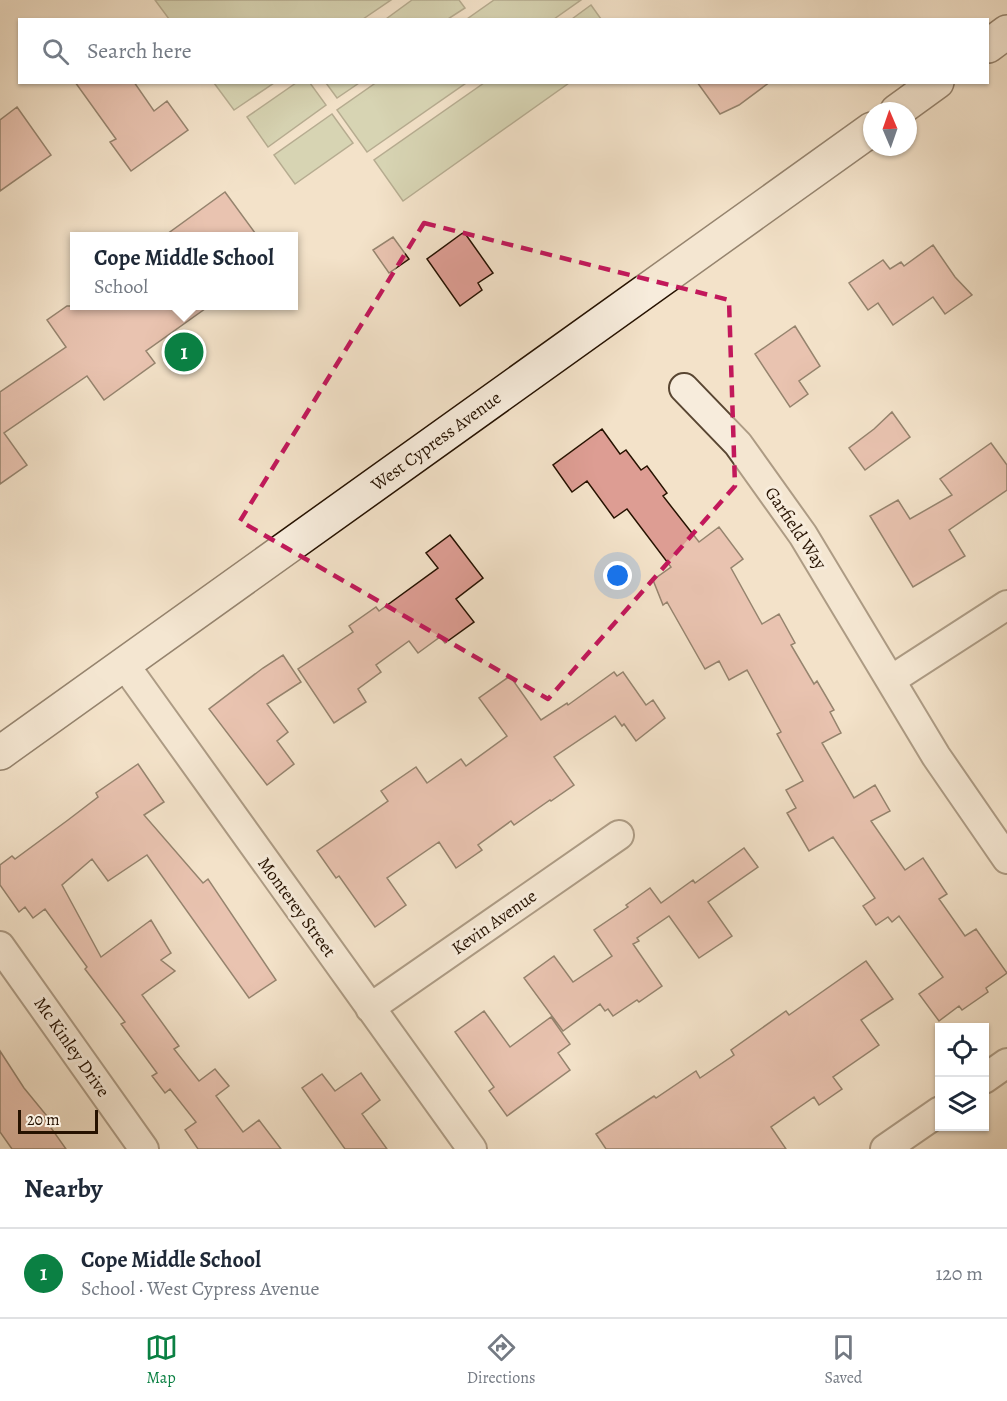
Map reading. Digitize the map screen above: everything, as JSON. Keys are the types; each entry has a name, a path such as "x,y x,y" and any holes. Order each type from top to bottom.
{"main road":[{"path":"989,45 1007,32"},
{"path":"909,102 934,84"},
{"name":"West Cypress Avenue","path":"0,753 863,135"}],"street":[{"name":"Garfield Way","path":"684,388 738,444 803,535 936,756 1007,859"},
{"path":"891,680 1007,605"},
{"name":"Monterey Street","path":"124,664 472,1149"},
{"name":"Kevin Avenue","path":"370,1008 619,836"},
{"name":"Mc Kinley Drive","path":"0,946 144,1149"},
{"path":"987,1077 1007,1063"},
{"path":"885,1149 935,1114"}],"highlighted area":[{"path":"424,223 729,300 735,486 548,699 240,521"}],"green space":[{"path":"155,0 391,0 364,18 168,18"},
{"path":"412,0 459,0 465,8 450,18 387,18"},
{"path":"494,0 581,0 555,18 468,18"},
{"path":"591,5 600,18 573,18"},
{"path":"215,84 273,84 234,110"},
{"path":"295,84 311,84 326,105 268,147 247,117"},
{"path":"327,84 358,84 337,98"},
{"path":"374,84 465,84 367,152 337,110"},
{"path":"483,84 568,84 403,201 374,160"},
{"path":"332,114 353,143 295,184 274,155"}],"building":[{"path":"76,84 135,84 154,111 167,101 188,130 131,171 110,142 116,139"},
{"path":"698,84 767,84 739,105 720,114"},
{"path":"17,107 51,155 0,191 0,120"},
{"path":"225,192 254,232 170,232"},
{"path":"464,232 493,273 478,283 482,290 460,306 427,259"},
{"path":"393,237 409,259 389,273 373,250"},
{"path":"933,245 955,277 972,295 945,314 933,297 893,325 878,303 868,310 849,283 883,260 890,269 901,262 904,266"},
{"path":"67,306 70,306 70,310 203,310 146,351 155,363 104,400 87,376 4,433 27,465 0,484 0,392 66,347 47,320"},
{"path":"795,326 820,366 799,381 808,394 790,407 755,354"},
{"path":"892,412 910,437 865,470 849,448"},
{"path":"602,429 620,454 626,450 641,470 647,466 667,493 663,496 699,542 719,527 743,559 731,568 762,624 779,614 795,643 791,645 814,684 817,681 834,710 830,712 841,733 822,743 854,798 875,785 890,811 871,821 905,870 923,858 947,894 939,899 965,936 976,929 1007,973 986,988 988,992 962,1010 959,1006 939,1021 919,994 943,977 899,916 892,922 888,917 876,925 863,906 875,898 833,837 809,851 787,813 796,808 786,790 803,781 777,734 781,732 747,670 729,680 719,661 705,669 667,602 663,605 653,580 671,567 627,509 614,518 587,481 572,492 553,465"},
{"path":"991,443 1007,465 1007,490 949,530 965,556 913,587 870,516 898,500 910,519 952,495 940,479"},
{"path":"450,535 483,578 456,599 474,622 445,643 440,637 418,653 409,641 376,665 381,672 358,689 366,702 334,723 298,669 353,632 349,626 376,607 379,611 438,568 426,553"},
{"path":"283,655 301,682 267,704 288,732 277,741 294,764 267,785 209,709"},
{"path":"614,672 617,676 623,672 646,705 653,700 665,718 636,741 615,716 554,757 574,785 514,825 511,821 478,845 482,850 456,868 439,842 387,878 406,905 375,927 339,876 336,878 317,851 388,801 381,791 416,767 427,783 461,759 466,766 507,736 479,698 510,676 541,720 567,703 568,705"},
{"path":"138,764 164,802 144,815 203,883 208,879 276,980 249,998 147,855 108,881 92,859 62,885 101,957 151,920 171,953 161,960 175,971 142,995 179,1046 174,1049 199,1081 215,1069 229,1086 216,1096 243,1132 259,1120 281,1149 198,1149 185,1130 196,1122 170,1089 165,1093 152,1076 157,1073 121,1024 125,1022 85,969 87,967 45,909 33,918 25,907 19,912 0,885 0,865 12,856 15,859 98,797 96,793"},
{"path":"744,848 758,867 708,902 732,936 699,958 669,916 637,938 639,941 633,944 662,986 613,1016 600,1004 563,1031 524,978 554,956 573,982 612,956 594,930 628,907 626,905 650,888 661,903 693,880 695,883"},
{"path":"866,961 893,999 861,1020 879,1045 833,1077 842,1089 819,1105 814,1097 771,1127 786,1149 606,1149 596,1134 696,1071 700,1078 734,1055 731,1050 786,1011 789,1015"},
{"path":"484,1011 510,1047 551,1017 570,1044 558,1053 570,1070 507,1116 489,1091 494,1087 455,1032"},
{"path":"0,1051 24,1088 47,1116 44,1118 66,1149 12,1149 0,1132"},
{"path":"361,1073 380,1100 362,1114 387,1149 345,1149 302,1088 322,1074 335,1091"}],"place":[{"name":"Cope Middle School","path":"184,352"}]}
